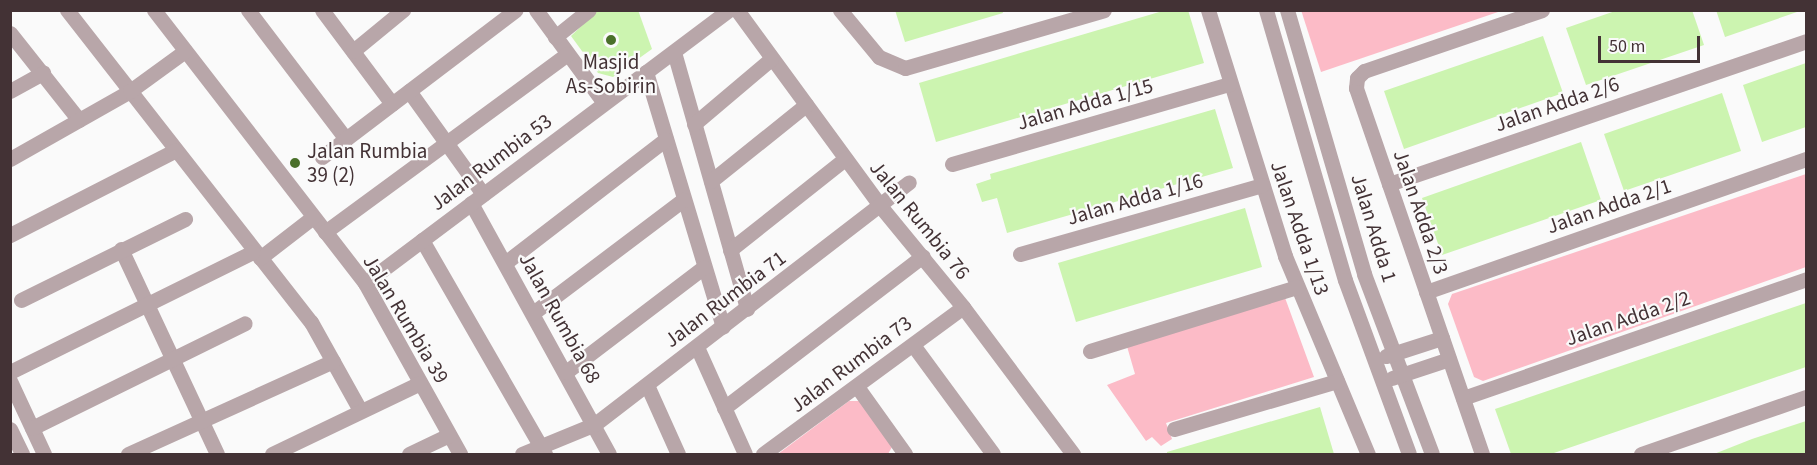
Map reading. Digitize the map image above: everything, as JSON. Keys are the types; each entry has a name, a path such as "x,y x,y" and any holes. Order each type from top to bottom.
{"street":[{"path":"67,10 256,255 311,322 360,410"},
{"name":"Jalan Rumbia 39","path":"154,10 365,283 460,454"},
{"path":"248,10 346,139"},
{"path":"322,10 392,104"},
{"path":"352,51 403,10"},
{"path":"322,157 516,10"},
{"path":"536,10 603,103"},
{"path":"555,37 589,10"},
{"name":"Jalan Rumbia 53","path":"365,283 728,10"},
{"name":"Jalan Rumbia 76","path":"737,10 881,207 963,307 1073,454"},
{"path":"840,10 879,57 905,68 1104,10"},
{"name":"Jalan Adda 1/13","path":"1208,10 1229,84 1298,287 1368,454"},
{"name":"Jalan Adda 1","path":"1266,10 1345,280 1409,454"},
{"name":"Jalan Adda 1","path":"1287,10 1364,274 1432,454"},
{"name":"Jalan Adda 2/3","path":"1463,398 1356,88 1357,78 1364,71 1542,10"},
{"path":"10,33 79,120"},
{"name":"Jalan Adda 2/6","path":"1389,184 1806,40"},
{"path":"10,159 130,91 185,51"},
{"path":"674,52 747,309"},
{"path":"325,232 567,54"},
{"path":"694,124 771,59"},
{"path":"646,72 723,327"},
{"path":"10,91 43,74"},
{"name":"Jalan Adda 1/15","path":"952,164 1229,84"},
{"name":"Jalan Rumbia 68","path":"409,91 445,143 477,198 505,263 595,424 609,454"},
{"path":"711,181 806,105"},
{"path":"505,263 666,139"},
{"path":"10,235 176,150"},
{"path":"730,250 845,159"},
{"name":"Jalan Adda 2/1","path":"1426,292 1806,159"},
{"name":"Jalan Rumbia 71","path":"522,454 543,450 595,424 881,207 909,182"},
{"name":"Jalan Adda 1/16","path":"1020,254 1262,185"},
{"path":"533,313 683,200"},
{"path":"10,372 256,255 313,217"},
{"path":"21,300 185,219"},
{"path":"422,240 543,450"},
{"path":"121,249 198,423 217,454"},
{"path":"724,408 923,256"},
{"path":"566,372 704,267"},
{"name":"Jalan Adda 2/2","path":"1463,398 1806,279"},
{"path":"1090,351 1298,287"},
{"name":"Jalan Rumbia 73","path":"763,454 858,388 963,307"},
{"path":"32,428 245,323"},
{"path":"1374,359 1442,338"},
{"path":"913,345 993,454"},
{"path":"697,347 745,454"},
{"path":"1383,381 1449,359"},
{"path":"128,454 333,361"},
{"path":"10,381 44,454"},
{"path":"1174,429 1337,381"},
{"path":"272,454 420,383"},
{"path":"647,385 678,454"},
{"path":"858,388 905,454"},
{"path":"1641,454 1806,397"},
{"path":"1463,398 1482,454"},
{"path":"10,429 22,454"},
{"path":"409,454 449,435"}],"shaded area":[{"path":"1301,10 1501,10 1501,11 1321,72"},
{"path":"1806,174 1806,267 1483,381 1474,377 1448,304 1452,294"},
{"path":"1284,295 1314,377 1166,423 1172,439 1161,446 1152,437 1146,441 1107,385 1135,374 1126,343"},
{"path":"849,401 860,401 892,447 888,454 778,454"}],"building":[{"name":"Masjid As-Sobirin","path":"598,10 638,10 652,49 613,77 598,73 571,36"},
{"path":"895,10 1002,10 1003,13 905,42"},
{"path":"1166,10 1188,10 1204,63 936,142 919,83"},
{"path":"1618,10 1692,10 1704,45 1586,85 1566,28"},
{"path":"1716,10 1797,10 1797,12 1725,37"},
{"path":"1543,36 1563,93 1404,149 1384,91"},
{"path":"1806,63 1806,127 1762,142 1743,85"},
{"path":"1722,93 1741,151 1624,191 1604,134"},
{"path":"1215,109 1233,168 1007,233 997,198 982,202 976,184 991,179 990,174"},
{"path":"1581,142 1601,200 1442,255 1422,198"},
{"path":"1245,208 1262,267 1076,322 1058,263"},
{"path":"1806,303 1806,367 1551,454 1511,454 1495,409"},
{"path":"1320,407 1334,454 1167,454 1167,452"},
{"path":"1806,421 1806,454 1714,454 1752,439"}],"place":[{"name":"Masjid As-Sobirin","path":"611,40"},
{"name":"Jalan Rumbia 39 (2)","path":"295,163"}]}
